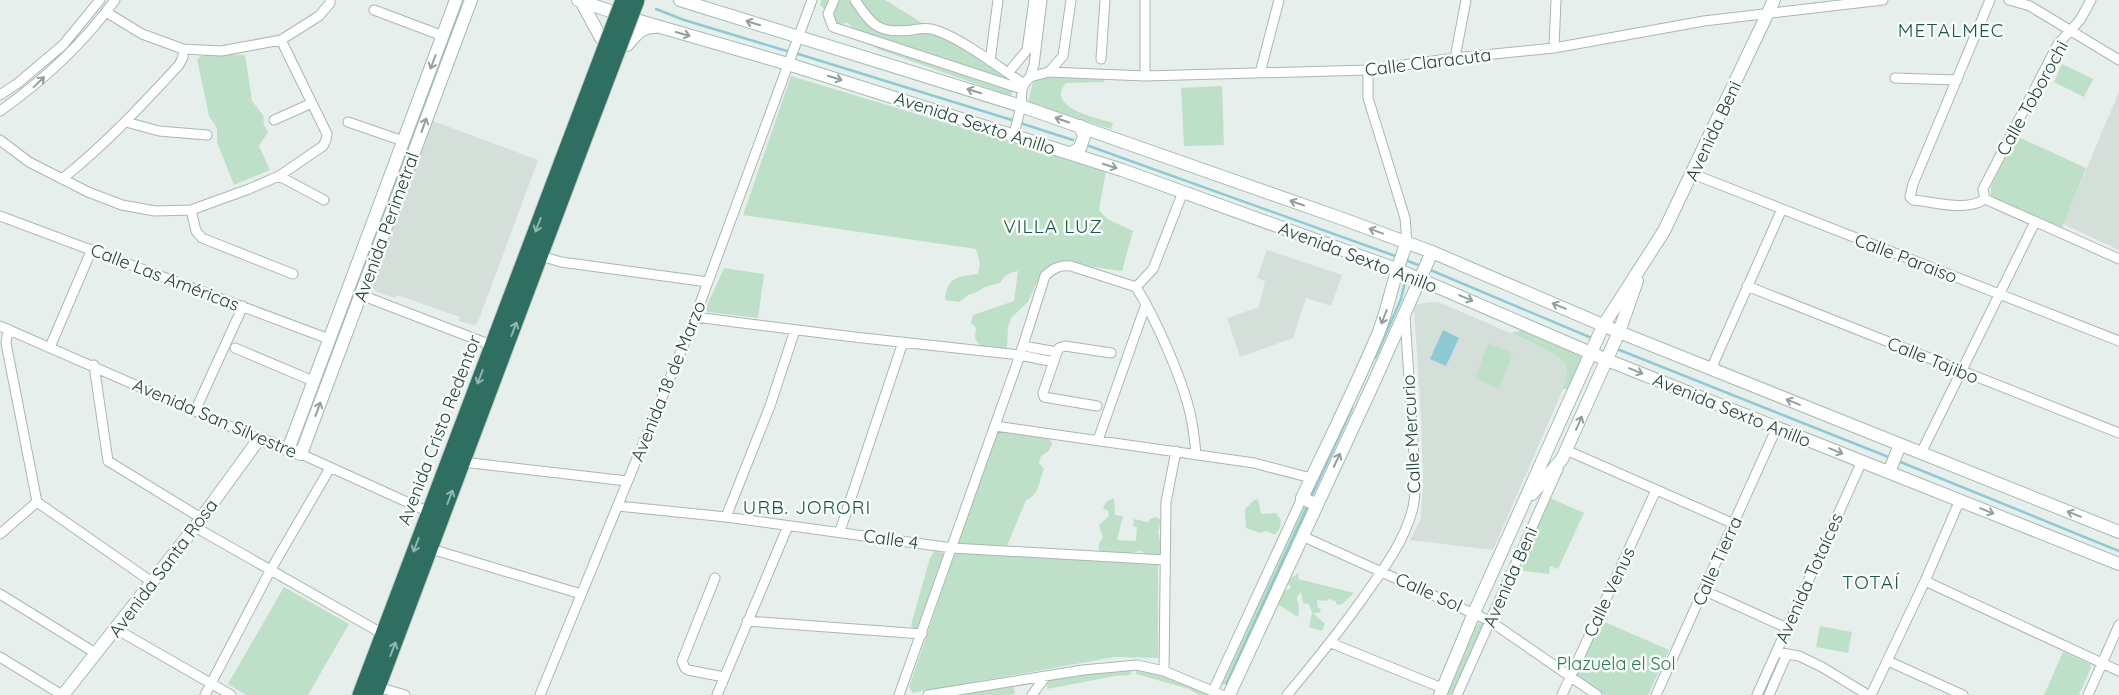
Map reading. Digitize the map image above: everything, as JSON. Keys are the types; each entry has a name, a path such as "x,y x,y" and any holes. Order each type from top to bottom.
{"highway":[{"name":"Avenida Cristo Redentor","path":"377,691 541,256 562,181 623,0"},
{"name":"Avenida Cristo Redentor","path":"568,164 636,0"},
{"name":"Avenida Cristo Redentor","path":"360,695 491,345 562,181"}],"main road":[{"name":"Avenida Perimetral","path":"301,454 471,0"},
{"name":"Avenida Cristo Redentor","path":"613,6 556,163 562,181 579,171 643,0"},
{"name":"Avenida Sexto Anillo","path":"680,0 798,41 1080,126 1431,255 1618,334 1710,369 1894,459 1960,500 2119,564"},
{"name":"Avenida Beni","path":"1441,692 1474,613 1603,327 1645,258 1664,231 1693,174 1774,0"},
{"path":"580,1 601,38 610,30 620,29 624,33 627,45"},
{"name":"Avenida Sexto Anillo","path":"580,1 613,6 636,20 658,27 790,60 1015,129 1071,153 1397,266 1608,358 1862,461 1894,459 1921,453 2119,532"},
{"name":"Avenida Perimetral","path":"288,450 454,4"},
{"path":"454,4 466,13"},
{"path":"627,45 641,30 649,26 658,27"},
{"path":"422,90 436,95"},
{"path":"1071,153 1080,148 1084,136 1080,126"},
{"path":"1091,160 1087,149 1091,139 1101,134"},
{"path":"392,170 406,175"},
{"path":"1317,505 1302,498 1377,335 1389,304 1397,266 1406,246"},
{"path":"1229,695 1431,255"},
{"name":"Avenida Beni","path":"1522,505 1564,455 1618,334 1645,258"},
{"path":"339,314 352,319"},
{"name":"Avenida San Silvestre","path":"259,439 301,454"},
{"name":"Avenida Santa Rosa","path":"63,695 116,630 198,523 259,439"}],"street":[{"path":"1,108 34,87 67,56 106,12 114,0"},
{"path":"106,12 142,34 184,49 221,51 281,40 319,16 330,3 330,0"},
{"name":"Avenida 18 de Marzo","path":"540,695 695,317 812,0"},
{"path":"834,0 828,14 833,27 1026,83"},
{"path":"855,0 868,20 881,28 894,31 928,28 940,31 1026,83"},
{"path":"990,61 998,0"},
{"path":"1008,73 1027,50 1034,0"},
{"path":"1015,129 1026,83 1034,65 1042,0"},
{"path":"1049,72 1063,56 1071,0"},
{"path":"1101,59 1105,0"},
{"path":"1145,0 1145,76"},
{"path":"1260,73 1278,0"},
{"path":"1455,58 1466,0"},
{"path":"1554,48 1556,0"},
{"name":"Calle Claracuta","path":"1026,83 1049,72 1145,76 1368,70 1455,58 1554,48 1704,21 1882,0"},
{"path":"1990,0 1912,184 1910,197 1913,200 1964,206 1976,205 1985,199 2119,259"},
{"path":"2009,0 2030,6 2119,60"},
{"name":"Calle Toborochi","path":"1985,199 1983,189 2058,44 2080,20 2091,0"},
{"path":"0,95 18,83 63,45 97,1"},
{"path":"374,10 442,36"},
{"path":"78,27 87,34"},
{"path":"0,140 29,162 88,192 122,205 155,211 191,210 279,176 322,146 326,140 327,134 281,40"},
{"path":"62,179 86,160 126,122 179,65 184,49"},
{"path":"1368,70 1368,98 1404,218 1406,246"},
{"path":"1895,78 1956,80"},
{"path":"274,120 312,103"},
{"path":"126,122 159,131 207,134"},
{"path":"348,122 403,141"},
{"name":"Calle Paraiso","path":"1693,174 2119,341"},
{"path":"279,176 324,200"},
{"path":"1136,287 1153,270 1183,192"},
{"path":"1710,369 1782,209"},
{"path":"191,210 196,231 202,238 294,274"},
{"name":"Calle Las Américas","path":"0,216 92,249 329,340"},
{"path":"1921,453 2035,222"},
{"path":"50,347 92,249"},
{"path":"541,256 561,262 708,282"},
{"path":"898,695 922,634 995,426 1045,276 1050,270 1071,266 1136,287 1146,304 1183,390 1192,422 1196,454"},
{"name":"Calle Tajibo","path":"1747,286 2119,433"},
{"path":"361,294 491,345"},
{"path":"1098,440 1146,304"},
{"path":"195,411 243,306"},
{"name":"Calle Mercurio","path":"1287,695 1331,643 1382,571 1399,543 1412,513 1415,499 1415,473 1405,313"},
{"path":"695,317 903,342 1057,352"},
{"path":"4,327 37,502 152,582"},
{"name":"Avenida San Silvestre","path":"4,327 259,439"},
{"path":"726,517 770,406 794,330"},
{"path":"840,531 903,342"},
{"path":"1097,406 1044,396 1043,393 1059,348 1065,346 1111,353"},
{"path":"235,348 313,381"},
{"path":"1021,350 1054,362"},
{"path":"94,365 108,461 270,571 383,634"},
{"path":"995,426 1254,463 1312,478"},
{"name":"Calle Tierra","path":"1656,695 1777,427"},
{"path":"1164,671 1166,494 1176,452"},
{"name":"Avenida San Silvestre","path":"301,454 429,512"},
{"path":"1564,455 1656,490 1734,524"},
{"name":"Avenida Beni","path":"1457,695 1564,455"},
{"name":"Avenida Totaíces","path":"1757,695 1862,461"},
{"path":"464,462 627,481"},
{"path":"205,695 270,571 330,468"},
{"name":"Calle Venus","path":"1562,695 1656,490"},
{"path":"1213,691 1302,498"},
{"path":"1776,652 1799,656 1870,695 1925,582 1960,500"},
{"path":"0,534 37,502"},
{"name":"Calle 4","path":"618,506 840,531 952,548 1165,560"},
{"path":"717,695 788,526"},
{"name":"Calle Sol","path":"1302,536 1490,621 1597,695"},
{"path":"431,549 581,594"},
{"path":"714,578 682,661 688,670 724,677"},
{"path":"1925,582 2119,671"},
{"path":"1703,590 1787,628"},
{"path":"0,594 97,654"},
{"path":"747,621 922,634"},
{"path":"2088,695 2119,625"},
{"path":"116,630 231,695"},
{"path":"1331,643 1441,692"},
{"path":"1769,695 1787,654"},
{"path":"0,657 63,695"},
{"path":"1888,661 1963,695"},
{"path":"928,695 1112,666 1137,665 1164,671 1222,695"},
{"path":"1032,695 1046,676"},
{"path":"377,691 405,695"}],"shaded area":[{"path":"2119,92 2119,250 2063,224"},
{"path":"433,121 538,160 478,322 474,325 459,321 460,317 397,295 395,298 375,291 372,285"},
{"path":"1267,250 1342,275 1331,306 1306,298 1293,338 1240,357 1227,318 1259,307 1265,281 1257,278"},
{"path":"1441,303 1551,351 1560,356 1567,365 1567,380 1493,550 1410,540 1421,518 1423,482 1414,307 1417,304"}],"green space":[{"path":"821,0 885,0 1012,78 1015,89 1010,96 878,49 869,44 848,23 838,24 820,5"},
{"path":"206,53 245,55 252,101 263,115 264,125 268,132 259,146 270,170 234,185 217,142 217,128 209,116 197,59"},
{"path":"2062,64 2093,79 2084,97 2054,82"},
{"path":"791,76 1106,171 1099,210 1107,219 1133,231 1122,271 1072,264 1049,270 1037,282 1028,302 1011,318 1008,328 1007,348 990,348 981,345 976,340 976,328 971,323 973,315 1014,301 1018,271 1007,275 1000,283 985,287 968,295 959,302 945,300 948,286 951,282 959,277 978,274 980,263 976,249 743,215"},
{"path":"1051,77 1103,77 1104,82 1066,83 1061,91 1062,99 1067,105 1076,110 1113,123 1111,129 1028,103 1033,82 1038,79"},
{"path":"1222,86 1224,145 1184,146 1181,88"},
{"path":"2016,136 2086,168 2062,228 1991,195 1991,186"},
{"path":"724,268 764,274 758,318 708,312 705,310"},
{"path":"1526,329 1578,353 1581,358 1580,363 1570,389 1563,389 1567,374 1566,368 1565,363 1557,355 1511,333"},
{"path":"1488,343 1513,353 1499,389 1475,378"},
{"path":"999,430 1046,438 1052,442 1048,451 1041,456 1039,463 1044,469 1037,491 1031,498 1026,500 1007,546 1003,546 1002,549 958,545 959,543 954,542 993,433"},
{"path":"1308,484 1315,487 1228,685 1221,684"},
{"path":"1550,498 1584,513 1558,569 1550,566 1549,574 1524,571 1522,570 1524,554"},
{"path":"1114,499 1115,515 1123,516 1117,540 1136,541 1137,527 1133,526 1134,519 1148,522 1156,517 1161,520 1158,532 1162,549 1160,556 1149,557 1141,551 1133,552 1130,556 1100,551 1099,544 1103,538 1099,525 1109,516 1108,511 1103,508 1106,502"},
{"path":"1258,499 1261,514 1276,513 1281,520 1280,528 1275,535 1266,531 1260,533 1246,528 1245,509 1254,500"},
{"path":"935,550 944,554 945,558 920,629 913,628 911,625 930,558"},
{"path":"955,553 1076,557 1158,563 1158,658 1115,657 958,685 951,695 931,691 931,689 913,693 909,687"},
{"path":"1299,573 1298,579 1354,593 1341,605 1336,604 1336,601 1328,599 1327,601 1317,600 1318,608 1321,609 1319,613 1313,613 1325,624 1322,631 1309,627 1312,613 1309,604 1303,603 1301,592 1297,597 1298,617 1277,604 1283,592 1291,588 1288,583 1289,579"},
{"path":"284,587 349,624 308,695 246,695 228,684"},
{"name":"Plazuela el Sol","path":"1600,620 1669,650 1648,695 1605,695 1573,674"},
{"path":"1481,622 1484,624 1451,695 1444,695 1471,634"},
{"path":"1820,626 1852,632 1848,653 1816,647"},
{"path":"2063,652 2090,664 2091,668 2079,695 2044,695"},
{"path":"1136,668 1159,672 1206,691 1210,695 1199,695 1189,689 1136,674"},
{"path":"1131,669 1131,675 1115,676 1047,689 1047,678"},
{"path":"1013,685 1015,694 954,695"}],"water":[{"path":"1443,330 1459,338 1446,366 1430,359"}],"waterway":[{"path":"656,9 684,20 790,52"},
{"path":"795,53 1015,121"},
{"path":"1020,123 1073,140"},
{"path":"1089,146 1398,257"},
{"path":"1405,260 1421,266"},
{"path":"1428,269 1594,339"},
{"path":"1375,358 1401,299 1406,278"},
{"path":"1617,349 1891,458"},
{"path":"1312,495 1352,408"},
{"path":"1898,461 2119,551"},
{"path":"1227,683 1307,507"}],"district":[{"name":"METALMEC","path":"1951,30"},
{"name":"VILLA LUZ","path":"1053,226"},
{"name":"URB. JORORI","path":"807,507"},
{"name":"TOTAÍ","path":"1871,582"}]}
